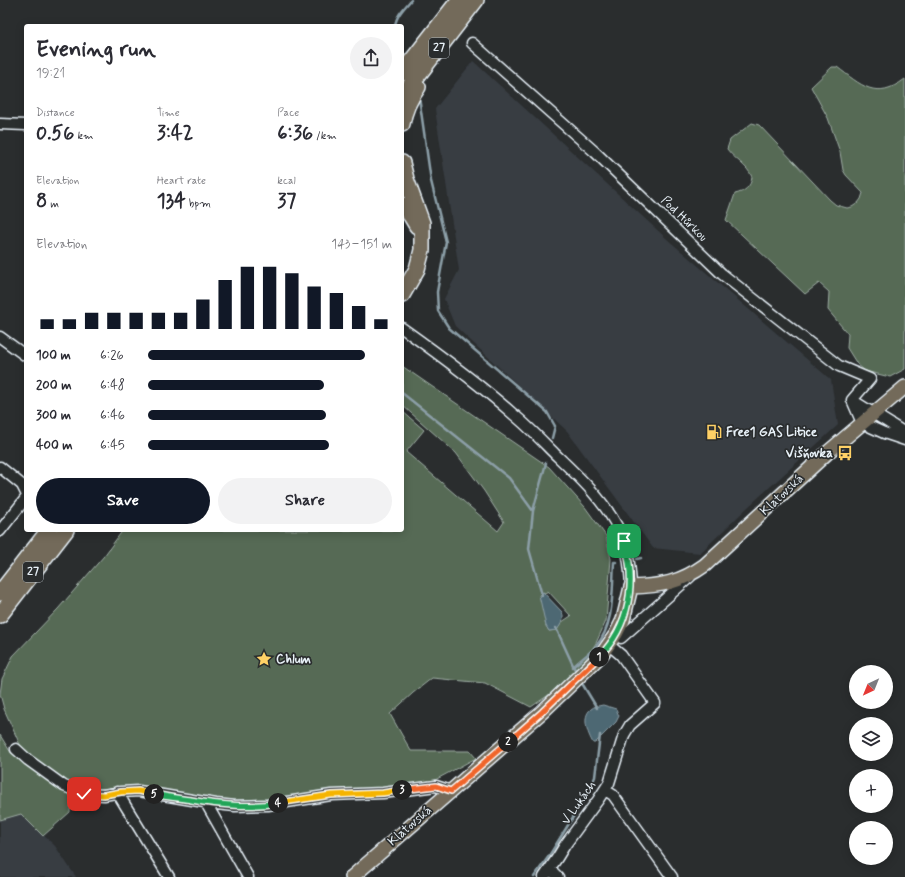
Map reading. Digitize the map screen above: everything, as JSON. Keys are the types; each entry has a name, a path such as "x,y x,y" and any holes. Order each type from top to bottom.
{"highway":[{"name":"27","path":"404,70 459,0"},
{"name":"27","path":"404,93 476,0"},
{"path":"404,117 413,94 454,40 458,23"},
{"path":"404,62 415,47 428,40"},
{"path":"404,171 422,223 422,250 419,264 414,276 404,292"},
{"path":"404,207 422,234"},
{"name":"27","path":"0,593 47,532"},
{"name":"27","path":"0,615 64,532"}],"main road":[{"name":"Klatovská","path":"352,877 542,712 578,679 602,654 609,645 623,620 631,586 656,586 673,583 696,572 862,422 904,388"}],"street":[{"name":"Pod Hůrkou","path":"472,43 595,152 722,274 839,366 870,379 852,400"},
{"path":"0,124 24,125"},
{"path":"404,329 467,376 512,413 575,473 598,498 613,518 624,541 630,563 631,586"},
{"path":"0,337 24,355"},
{"path":"852,400 905,433"},
{"path":"852,400 862,422 884,433 905,440"},
{"path":"0,467 22,485 24,489"},
{"path":"0,531 24,501"},
{"name":"Klatovská","path":"621,638 696,572"},
{"name":"V Lukách","path":"544,877 605,790 614,770 624,735 630,725 654,703 621,655 609,645"},
{"path":"16,749 28,760 64,786 84,794 104,795 117,792 138,791 206,803 235,806 268,805 331,795 383,793 436,786 451,791"},
{"path":"605,790 613,795 672,877"},
{"path":"117,792 169,877"},
{"path":"206,803 248,877"},
{"path":"550,868 558,877"}],"shaded area":[{"path":"473,61 667,239 831,380 838,425 700,553 653,548 567,431 455,326 444,299 459,270 435,109"},
{"path":"21,814 55,846 76,877 0,877 0,820"}],"green space":[{"path":"832,67 837,67 861,85 877,90 895,86 905,79 905,369 890,377 865,371 857,364 847,348 848,334 828,310 829,292 819,283 805,294 726,220 735,194 741,192 750,184 752,177 747,169 727,149 730,140 752,123 759,125 836,205 847,208 852,207 861,199 863,193 843,170 840,152 828,118 811,87"},
{"path":"404,367 549,467 585,507 606,536 611,559 606,621 596,643 584,662 550,694 531,707 485,683 432,678 390,714 411,751 470,751 476,758 435,780 361,792 286,798 215,801 135,786 86,790 70,786 49,772 21,747 4,709 0,694 2,679 13,656 58,609 104,556 122,532 404,532 404,413 424,430 406,452 498,531 504,522 484,491 456,453 404,407","holes":["548,591 571,616 562,622 557,630 549,631 546,626 543,592 545,593"]},
{"path":"0,735 11,753 71,796 70,812 43,836 21,814 0,820"}],"water":[{"path":"543,592 562,612 563,619 557,630 549,631 546,626 539,595"},
{"path":"603,705 616,709 619,716 616,722 595,743 593,743 586,726 586,716 592,708"}],"waterway":[{"path":"396,24 399,15 411,0"},
{"path":"419,97 431,181 446,242 437,292 438,311 449,328 547,412 555,426 552,438"},
{"path":"404,395 509,478 533,511"},
{"path":"542,595 529,549 533,511 546,463"},
{"path":"637,559 641,558"},
{"path":"573,667 596,646 607,628 610,617 614,562 616,562"},
{"path":"556,628 577,674"},
{"path":"580,680 597,708"},
{"path":"534,877 549,856 586,796 595,777 600,735"}],"place":[{"name":"Free1 GAS Litice","path":"714,432"},
{"name":"Višňovka","path":"845,453"},
{"name":"Chlum","path":"264,659"}],"route":[{"path":"84,794 104,795 138,791 159,796 235,806 268,805 331,795 383,793 436,786 451,791 581,676 609,645 623,620 631,586 630,563 624,541"}]}
